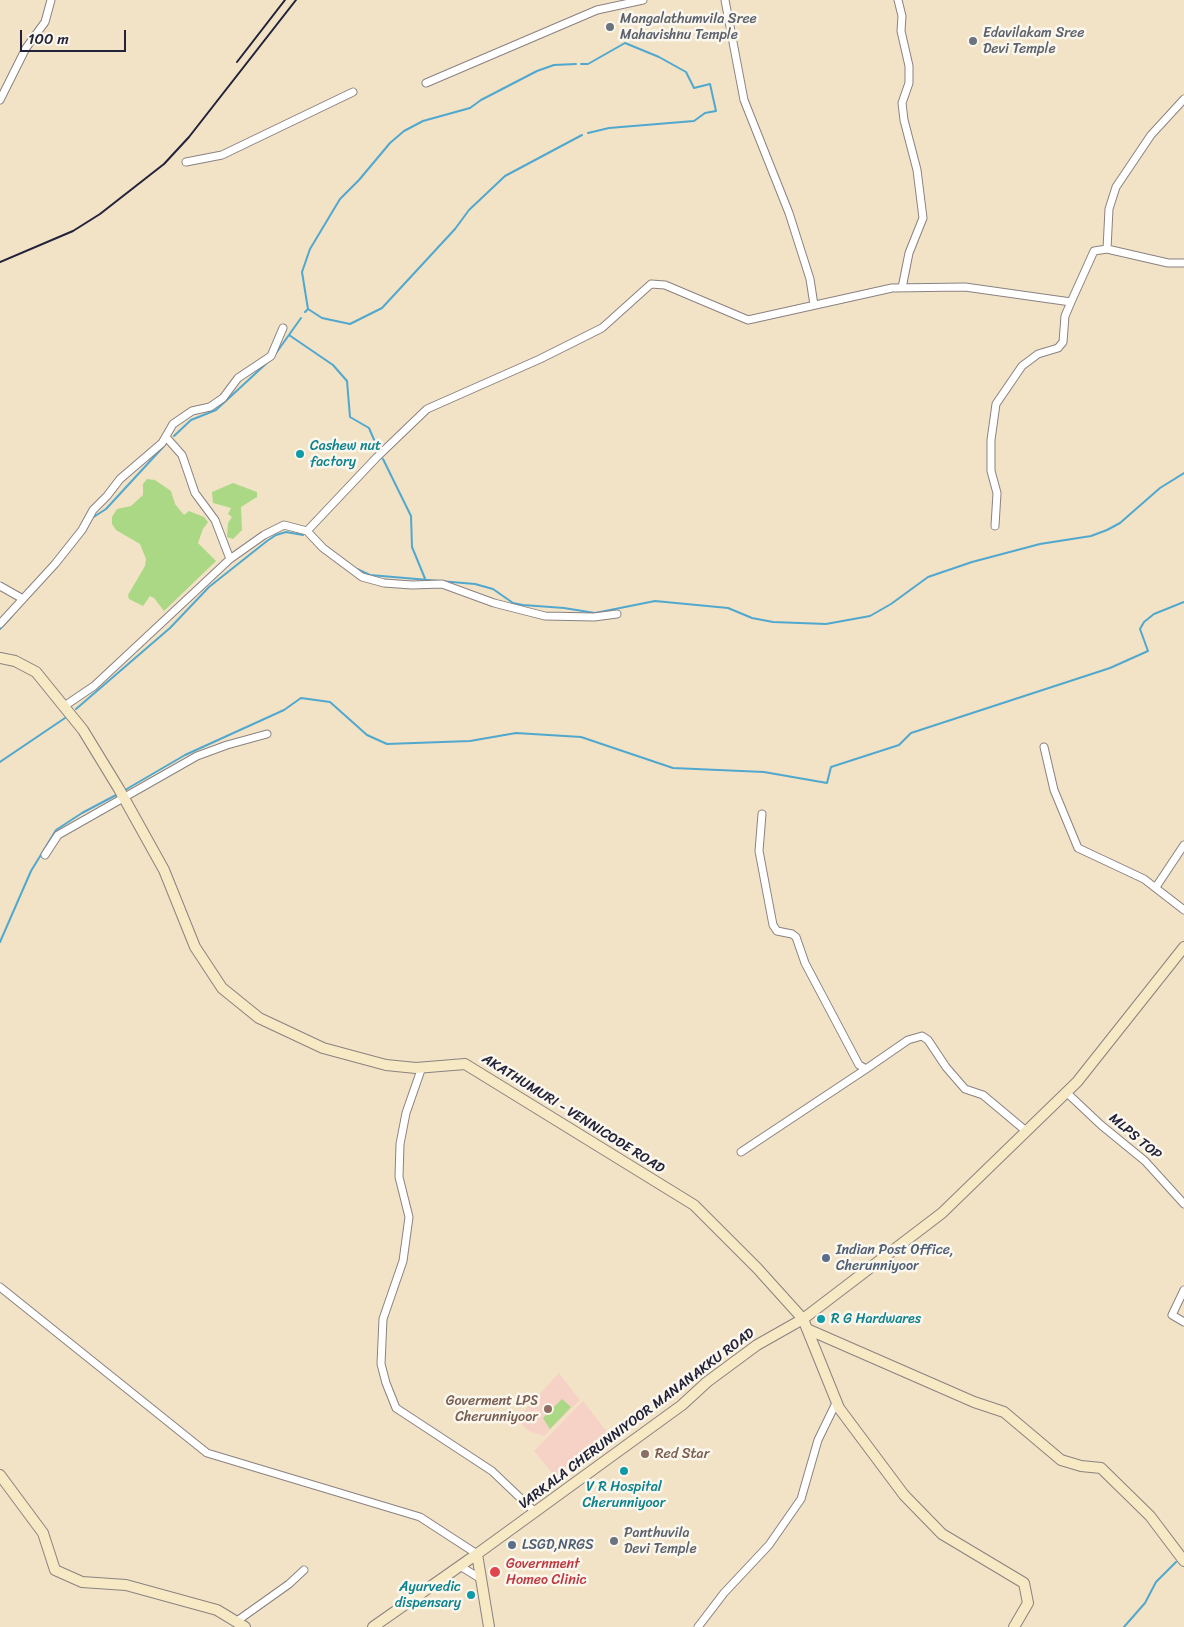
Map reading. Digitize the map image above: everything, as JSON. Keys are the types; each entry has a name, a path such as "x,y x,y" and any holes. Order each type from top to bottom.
{"street":[{"path":"0,100 26,48 46,22 51,0"},
{"path":"426,84 597,10 644,0"},
{"path":"725,0 744,100 789,213 810,279 814,305"},
{"path":"898,0 902,16 901,31 909,66 909,83 902,103 904,120 917,170 923,218 909,253 902,288"},
{"path":"186,162 222,155 353,92"},
{"path":"1107,250 1109,209 1116,187 1152,135 1184,100"},
{"path":"995,526 998,492 991,471 991,440 996,404 1022,366 1038,354 1058,348 1063,342 1065,316 1094,251 1107,250 1168,263 1184,263"},
{"path":"307,531 427,409 540,359 602,328 651,284 665,285 748,320 902,288 965,287 1072,302"},
{"path":"0,624 55,564 93,510 120,479 162,443 173,424 192,412 210,408 223,398 238,378 271,356 283,328"},
{"path":"166,437 182,455 195,493 215,520 230,559"},
{"path":"63,707 94,686 230,559 264,535 284,525 307,531 323,548 362,576 384,583 412,585 442,584 502,605 545,616 594,617 617,614"},
{"path":"0,586 23,599"},
{"name":"AKATHUMURI - VENNICODE ROAD","path":"0,658 15,661 36,672 83,730 164,870 195,947 222,988 259,1018 323,1048 386,1066 422,1067 465,1064 694,1205 758,1268 805,1324"},
{"path":"44,855 58,835 197,756 267,734"},
{"path":"1044,747 1054,790 1078,848 1106,860 1156,887 1184,910"},
{"path":"762,814 759,851 773,925 777,931 792,934 796,937 805,963 853,1055 859,1065 866,1069"},
{"path":"1156,887 1184,845"},
{"name":"VARKALA CHERUNNIYOOR MANANAKKU ROAD","path":"373,1627 682,1405 708,1382 757,1345 805,1324 942,1213 1077,1082 1182,953"},
{"path":"742,1152 908,1040 922,1036 928,1040 946,1067 965,1089 983,1095 1026,1131"},
{"path":"422,1067 406,1113 400,1144 399,1176 409,1217 403,1261 383,1319 381,1364 396,1408 492,1471 535,1512"},
{"name":"MLPS TOP","path":"1066,1092 1101,1125 1145,1161 1184,1204"},
{"path":"0,1287 207,1453 420,1516 477,1554 489,1627"},
{"path":"1184,1290 1172,1315 1184,1322"},
{"path":"805,1324 836,1403 904,1495 942,1534 1024,1583 1028,1603 1014,1627"},
{"path":"805,1324 974,1402 1004,1412 1061,1460 1081,1466 1101,1468 1150,1516 1184,1561"},
{"path":"698,1627 724,1593 769,1545 800,1499 818,1440 836,1403"},
{"path":"0,1475 43,1533 55,1570 82,1582 126,1585 217,1610 241,1624 304,1570"},
{"path":"460,1566 481,1579"}],"shaded area":[{"name":"Goverment LPS Cherunniyoor","path":"559,1373 580,1400 544,1436 529,1431 517,1419"},
{"path":"583,1401 612,1438 559,1481 534,1451"}],"green space":[{"path":"147,479 155,480 171,491 175,504 184,515 189,511 204,517 208,522 203,529 198,543 216,561 164,611 154,598 150,596 143,606 129,599 128,595 145,566 146,559 140,544 116,530 112,524 112,517 117,509 131,506 143,495 143,484"},
{"path":"233,483 257,492 257,497 241,507 242,530 233,539 227,537 228,523 232,517 228,514 231,508 213,503 212,492"},
{"path":"562,1399 571,1407 550,1429 543,1418"}],"waterway":[{"path":"581,64 588,64 625,43 659,57 686,72 694,88 710,84 716,111 705,113 694,121 609,128 588,133"},
{"path":"308,309 302,272 310,249 340,199 359,180 390,143 404,131 423,121 470,108 481,100 537,71 554,65 576,64"},
{"path":"305,312 308,309 322,318 350,324 382,308 455,229 469,210 505,176 582,135"},
{"path":"274,356 301,318"},
{"path":"289,335 333,365 347,381 350,417 369,428 378,449"},
{"path":"174,436 191,420 216,410 269,361"},
{"path":"92,518 106,509 165,445"},
{"path":"383,459 411,516 412,547 426,581"},
{"path":"357,569 370,575 475,584 493,589 513,603 523,605 564,608 595,613 655,601 728,608 752,618 773,622 826,624 870,616 891,604 928,577 972,562 1040,544 1091,536 1107,530 1120,523 1160,488 1184,473"},
{"path":"76,709 170,628 209,587 267,541 276,535 286,532 303,535"},
{"path":"327,547 335,553"},
{"path":"125,790 185,755 284,710 301,698 330,702 367,735 387,744 470,741 516,733 581,737 673,768 764,772 827,783 831,767 899,745 911,733 1110,668 1148,651 1140,629 1144,622 1154,614 1184,602"},
{"path":"0,629 12,616"},
{"path":"0,762 65,718"},
{"path":"0,942 31,871 56,830 82,813 118,794"},
{"path":"1124,1627 1145,1603 1156,1582 1176,1562"}],"railway":[{"path":"237,62 285,0"},
{"path":"0,262 73,231 100,214 164,164 189,137 296,0"}],"place":[{"name":"Mangalathumvila Sree Mahavishnu Temple","path":"610,27"},
{"name":"Edavilakam Sree Devi Temple","path":"973,41"},
{"name":"Cashew nut factory","path":"300,454"},
{"name":"Indian Post Office, Cherunniyoor","path":"826,1258"},
{"name":"R G Hardwares","path":"821,1319"},
{"name":"Goverment LPS Cherunniyoor","path":"548,1409"},
{"name":"Red Star","path":"645,1454"},
{"name":"V R Hospital Cherunniyoor","path":"624,1471"},
{"name":"Panthuvila Devi Temple","path":"614,1541"},
{"name":"LSGD,NRGS","path":"512,1545"},
{"name":"Government Homeo Clinic","path":"495,1572"},
{"name":"Ayurvedic dispensary","path":"471,1595"}]}
